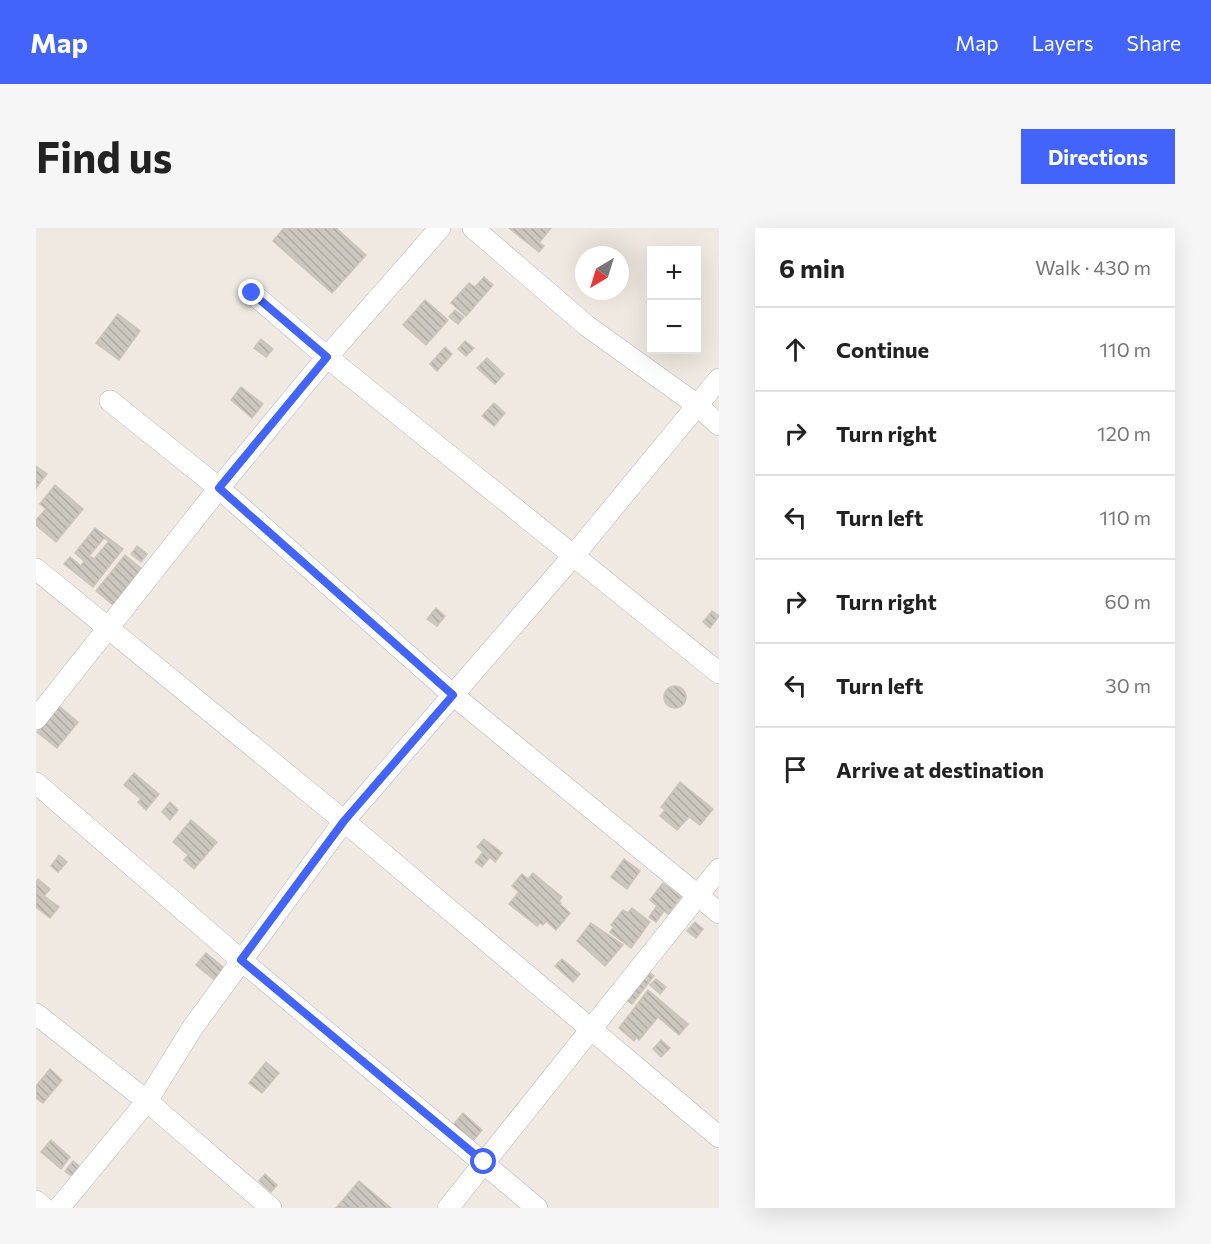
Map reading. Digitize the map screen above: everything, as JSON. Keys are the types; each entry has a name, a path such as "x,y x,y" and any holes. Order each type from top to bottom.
{"street":[{"path":"36,719 219,488 327,357 440,228"},
{"path":"473,228 587,326 697,405 719,425"},
{"path":"252,293 327,357 719,673"},
{"path":"59,1208 147,1101 193,1027 344,821 574,555 719,379"},
{"path":"110,401 219,488 453,695 719,913"},
{"path":"36,569 344,821 719,1137"},
{"path":"36,783 241,960 537,1208"},
{"path":"448,1208 719,869"},
{"path":"36,1014 147,1101 271,1208"},
{"path":"36,1201 44,1208"}],"building":[{"path":"284,228 336,228 366,255 332,293 273,241"},
{"path":"509,228 551,228 539,243 544,246 539,252"},
{"path":"484,277 493,285 466,316 451,303 469,283 475,287"},
{"path":"425,300 448,320 426,345 403,325"},
{"path":"455,310 464,317 458,324 449,317"},
{"path":"118,314 140,331 119,360 96,343"},
{"path":"261,339 273,349 266,357 254,348"},
{"path":"465,341 474,348 466,356 458,349"},
{"path":"445,347 452,354 437,371 430,364"},
{"path":"487,358 504,374 495,384 477,368"},
{"path":"241,387 263,404 252,418 231,400"},
{"path":"494,403 505,413 494,426 482,416"},
{"path":"36,466 47,474 36,488"},
{"path":"55,485 83,509 56,542 36,525 36,520 46,509 40,504"},
{"path":"95,528 123,549 93,587 64,564 70,557 81,566 84,561 75,553","holes":["104,538 109,541 94,559 89,556"]},
{"path":"137,546 147,554 141,562 131,554"},
{"path":"125,555 142,569 113,605 96,591"},
{"path":"436,608 445,616 437,626 427,619"},
{"path":"712,611 719,616 710,628 703,622"},
{"path":"675,686 683,689 686,697 683,705 675,708 667,705 664,697 667,689"},
{"path":"59,706 78,722 57,748 37,732"},
{"path":"134,773 159,794 146,810 138,802 141,799 124,785"},
{"path":"680,782 713,809 700,825 689,817 677,830 660,816 665,810 661,807"},
{"path":"170,802 178,810 170,820 162,812"},
{"path":"191,820 217,842 194,869 184,860 188,855 173,842"},
{"path":"484,839 502,853 495,862 490,857 482,867 475,862 483,852 477,847"},
{"path":"59,855 67,862 58,872 51,866"},
{"path":"624,859 640,871 627,889 611,877"},
{"path":"533,873 562,897 560,904 570,913 556,930 546,921 543,925 540,923 537,926 509,904 519,892 512,886 522,874 528,879"},
{"path":"38,879 50,889 44,896 59,907 50,918 36,907"},
{"path":"663,883 681,897 668,914 664,911 656,922 649,917 657,906 650,900"},
{"path":"632,908 650,922 631,948 610,932 614,927 611,925 623,910 628,913"},
{"path":"695,922 703,929 696,938 687,931"},
{"path":"591,923 623,945 605,966 577,941"},
{"path":"206,953 228,971 218,983 196,965"},
{"path":"562,959 580,974 573,982 555,966"},
{"path":"646,970 654,976 632,1004 624,998"},
{"path":"656,979 666,987 660,994 650,985"},
{"path":"648,990 688,1024 679,1035 658,1017 639,1040 637,1037 634,1041 619,1028"},
{"path":"661,1040 670,1048 661,1057 653,1049"},
{"path":"266,1062 279,1073 262,1093 249,1083"},
{"path":"50,1069 62,1080 43,1103 36,1098 36,1086"},
{"path":"463,1113 482,1130 472,1142 453,1125"},
{"path":"51,1140 70,1157 61,1169 41,1152"},
{"path":"73,1161 82,1168 74,1178 65,1171"},
{"path":"265,1174 277,1185 271,1192 259,1181"},
{"path":"359,1181 391,1208 336,1208"}],"route":[{"path":"252,293 327,357 219,488 453,695 344,821 241,960 484,1162"}]}
